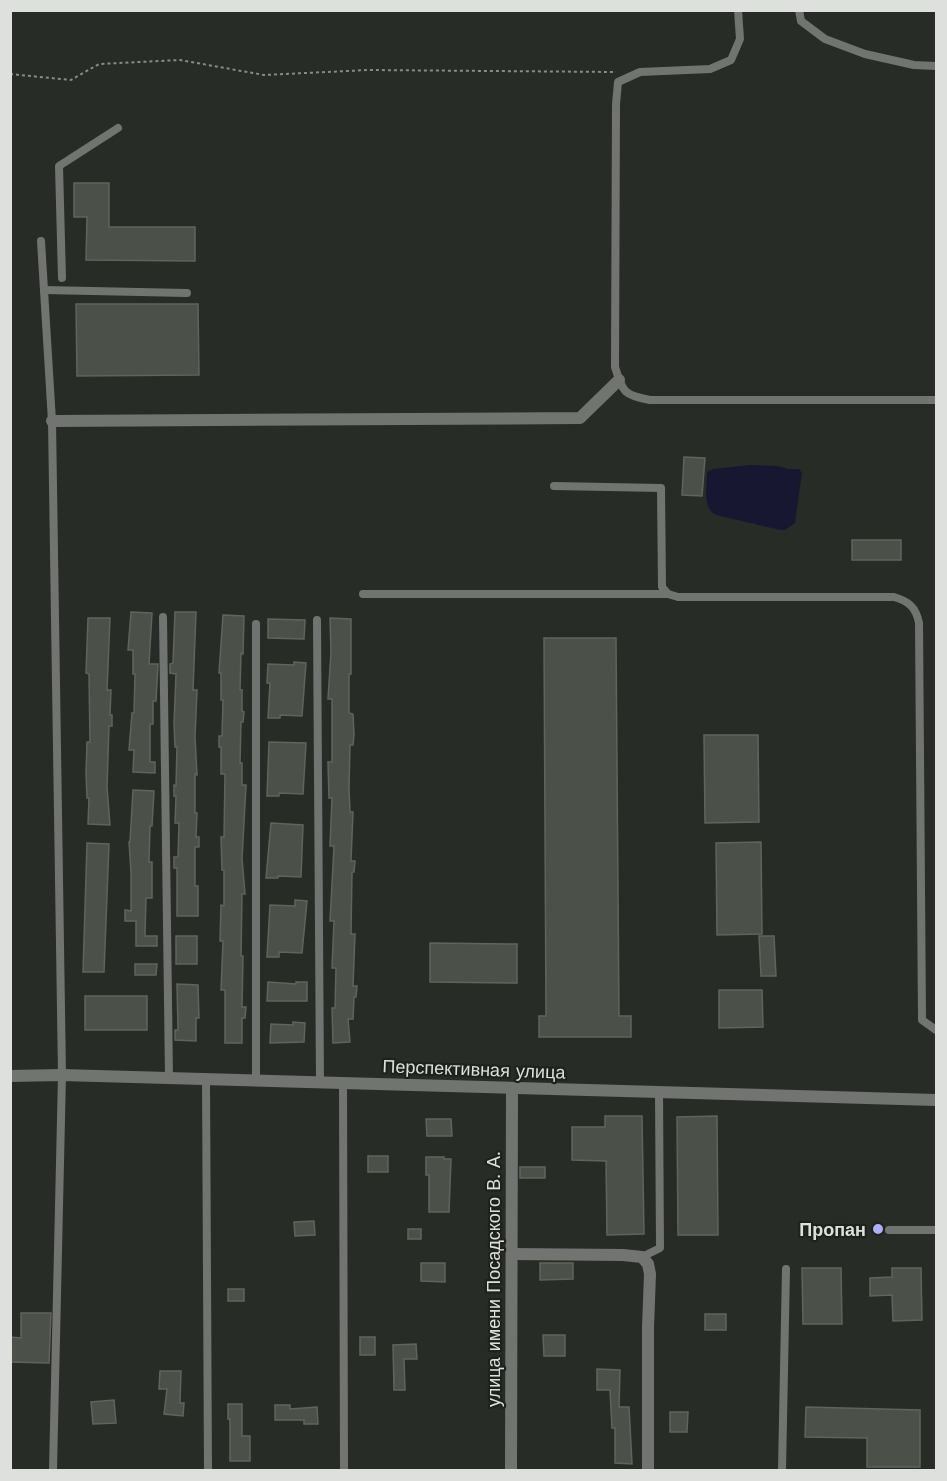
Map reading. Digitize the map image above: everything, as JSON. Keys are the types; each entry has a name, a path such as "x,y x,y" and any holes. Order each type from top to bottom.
{"street":[{"path":"52,421 580,418 619,380"},
{"name":"Перспективная улица","path":"10,1076 62,1075 936,1100"},
{"name":"улица имени Посадского В. А.","path":"511,1470 512,1088"},
{"path":"512,1254 642,1257 648,1263 650,1274 648,1470"}],"lane":[{"path":"738,10 740,39 731,60 710,69 640,72 618,82 615,367 621,387 631,396 650,400 936,400"},
{"path":"799,10 801,21 825,39 865,54 914,65 936,66"},
{"path":"62,278 59,166 118,128"},
{"path":"41,241 52,421 62,1075 53,1470"},
{"path":"44,290 187,293"},
{"path":"554,486 661,488 662,587 668,594"},
{"path":"363,594 894,597 910,603 919,623 922,1020 936,1030"},
{"path":"163,617 169,1078"},
{"path":"317,620 320,1083"},
{"path":"256,624 256,1081"},
{"path":"206,1079 208,1470"},
{"path":"343,1083 344,1470"},
{"path":"642,1257 660,1248 658,1092"},
{"path":"889,1230 936,1230"},
{"path":"782,1470 786,1269"}],"path":[{"path":"10,74 71,80 99,64 180,60 264,75 368,70 617,72"}],"shaded area":[{"path":"749,465 799,469 802,473 795,523 785,530 716,515 709,507 706,496 707,472 713,469"}],"building":[{"path":"74,183 109,183 109,227 195,227 195,261 86,260 87,217 74,217"},
{"path":"76,304 198,304 199,375 77,376"},
{"path":"684,457 705,458 702,496 682,495"},
{"path":"852,540 901,540 901,560 852,560"},
{"path":"131,612 152,613 149,664 158,664 156,701 153,701 153,724 150,724 150,762 155,762 155,773 133,772 134,750 129,750 132,713 134,713 135,674 133,674 133,650 128,650"},
{"path":"175,612 196,612 193,690 197,690 195,813 197,813 196,837 199,837 199,847 195,847 195,886 198,886 198,916 177,916 177,868 174,868 174,857 178,857 179,823 175,823 176,796 174,796 177,747 175,747 174,724 176,674 170,673 170,664 173,663"},
{"path":"223,615 244,616 240,690 242,690 242,711 244,712 243,722 241,722 240,763 242,763 242,785 246,785 242,859 245,894 242,894 241,956 243,956 242,1007 246,1007 245,1018 242,1018 242,1043 225,1043 225,990 221,990 223,941 220,941 221,905 224,906 224,870 222,870 221,837 224,837 225,774 221,774 221,747 219,747 219,736 222,736 223,700 221,700 221,673 219,673"},
{"path":"88,618 110,618 107,690 111,690 112,726 109,726 107,787 110,825 88,824 89,798 87,798 86,773 87,742 90,742 89,674 86,673"},
{"path":"330,618 351,619 349,713 353,714 354,735 353,745 350,745 349,788 350,812 353,812 351,861 355,861 354,872 352,872 351,934 355,934 353,986 357,986 353,1019 348,1019 350,1042 333,1043 332,1008 335,1008 336,968 332,968 334,921 330,921 334,846 330,846 332,798 329,798 328,762 332,762 332,699 328,699 331,652"},
{"path":"268,619 305,620 304,639 268,638"},
{"path":"544,638 616,638 619,1016 631,1016 631,1037 539,1037 539,1016 546,1016"},
{"path":"294,662 306,663 302,716 280,715 280,718 268,718 270,683 267,683 268,664 294,665"},
{"path":"704,735 758,735 759,822 705,823"},
{"path":"269,742 306,743 303,794 279,793 279,796 267,796"},
{"path":"133,790 154,791 149,862 152,862 152,898 146,898 145,936 157,936 157,946 136,946 136,921 125,921 125,910 131,911 129,842"},
{"path":"271,823 303,825 301,877 266,878"},
{"path":"761,842 762,934 717,935 716,843"},
{"path":"87,843 109,844 104,972 83,972"},
{"path":"295,900 307,901 302,953 279,952 279,957 267,957 270,905 295,906"},
{"path":"176,936 197,936 197,964 176,964"},
{"path":"759,936 774,936 776,976 761,976"},
{"path":"430,943 517,944 517,983 430,982"},
{"path":"135,964 157,964 156,975 135,975"},
{"path":"268,982 296,984 296,982 307,982 307,1001 267,1001"},
{"path":"177,984 198,985 199,1018 196,1018 196,1041 175,1040 175,1030 178,1030"},
{"path":"719,990 762,990 763,1027 719,1028"},
{"path":"85,996 147,996 147,1030 85,1030"},
{"path":"293,1022 305,1023 304,1042 270,1043 271,1024 293,1025"},
{"path":"605,1116 642,1116 644,1234 607,1235 606,1161 572,1160 572,1127 605,1127"},
{"path":"717,1116 718,1235 678,1235 677,1117"},
{"path":"426,1119 451,1119 452,1136 427,1136"},
{"path":"368,1156 388,1156 388,1172 368,1172"},
{"path":"426,1157 451,1159 449,1212 429,1212 429,1175 426,1175"},
{"path":"520,1167 545,1167 545,1178 520,1178"},
{"path":"314,1221 315,1235 295,1236 294,1222"},
{"path":"408,1229 421,1229 421,1239 408,1239"},
{"path":"421,1263 445,1263 445,1282 421,1281"},
{"path":"540,1263 573,1263 573,1279 540,1280"},
{"path":"802,1268 841,1268 842,1324 803,1324"},
{"path":"892,1268 921,1268 922,1320 893,1321 892,1295 870,1296 870,1278 892,1277"},
{"path":"228,1289 244,1289 244,1301 228,1301"},
{"path":"21,1313 51,1313 49,1363 10,1362 10,1337 21,1338"},
{"path":"705,1314 726,1314 726,1330 705,1330"},
{"path":"543,1335 565,1335 565,1356 544,1356"},
{"path":"360,1337 375,1337 375,1355 360,1355"},
{"path":"416,1344 417,1359 404,1359 405,1390 394,1390 393,1345"},
{"path":"597,1369 620,1370 619,1407 629,1407 632,1464 615,1463 615,1428 612,1428 610,1390 597,1390"},
{"path":"160,1371 181,1371 180,1403 184,1403 183,1416 164,1414 167,1389 159,1389"},
{"path":"114,1400 116,1423 93,1424 91,1402"},
{"path":"228,1404 242,1404 242,1436 250,1436 250,1461 230,1461"},
{"path":"275,1405 290,1405 290,1409 317,1407 318,1424 304,1424 304,1420 275,1420"},
{"path":"806,1407 920,1410 920,1467 867,1467 867,1438 805,1437"},
{"path":"670,1412 688,1412 687,1432 670,1432"}],"place":[{"name":"Пропан","path":"878,1229"}]}
